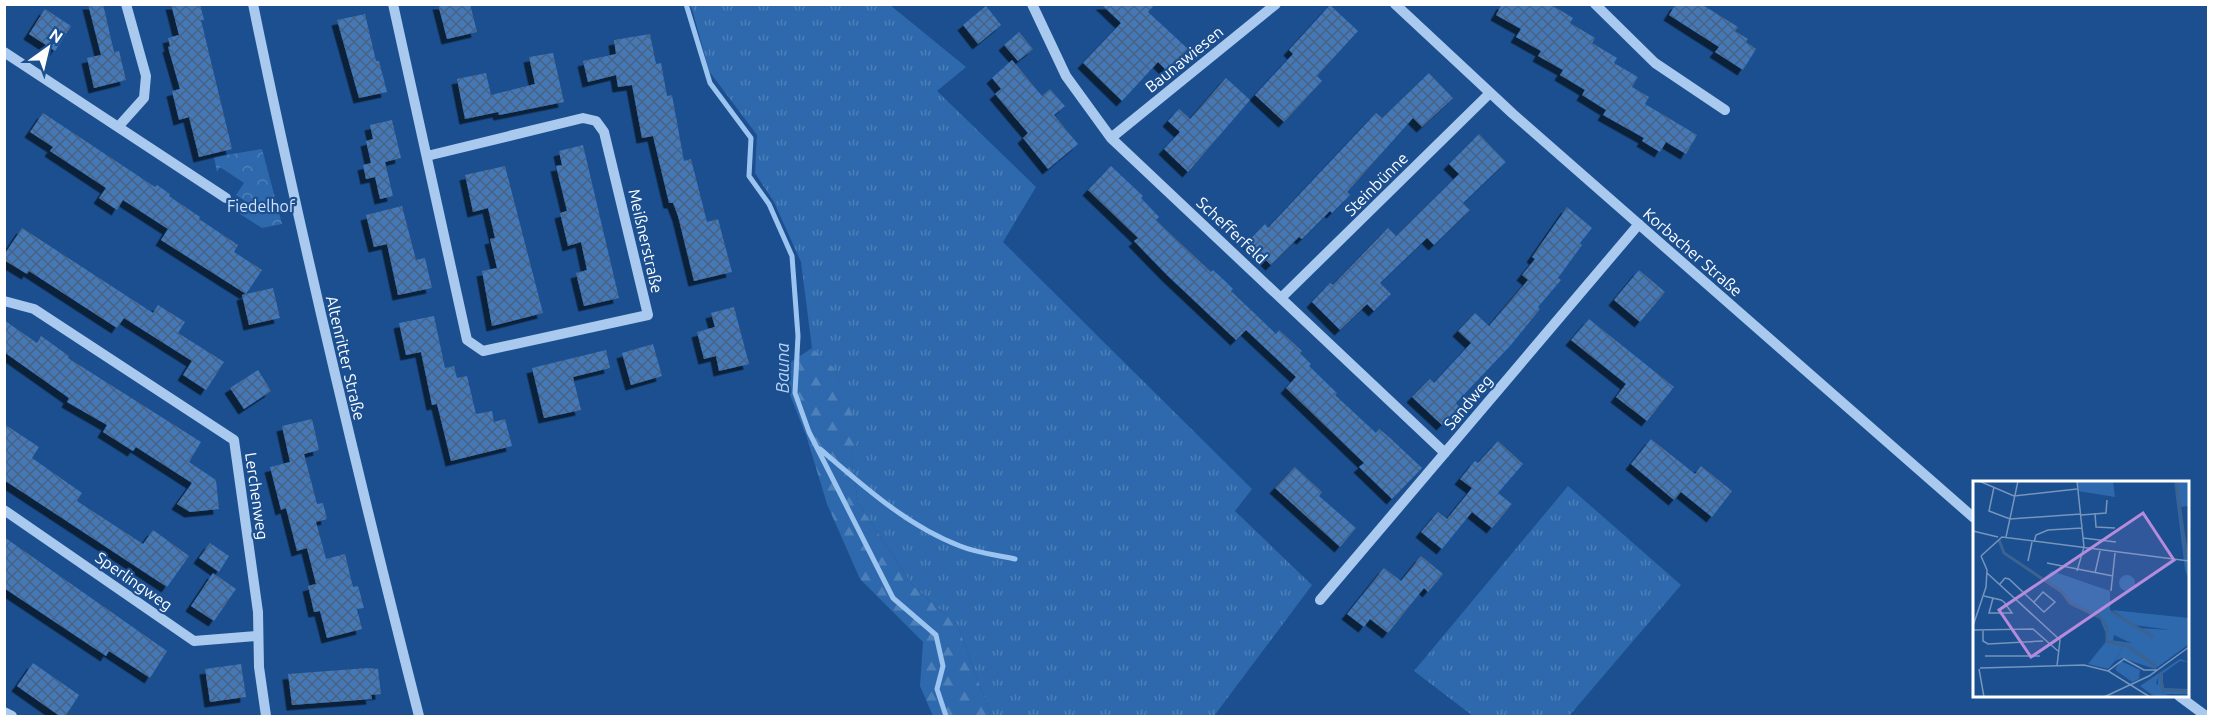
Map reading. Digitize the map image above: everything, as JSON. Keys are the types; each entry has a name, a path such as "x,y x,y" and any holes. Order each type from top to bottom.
{"street":[{"path":"118,127 144,98 146,76 126,4"},
{"name":"Altenritter Straße","path":"254,4 296,214 357,472 419,717"},
{"name":"Meißnerstraße","path":"393,4 467,340 483,351 648,315 604,132 596,121 583,118 427,156"},
{"name":"Schefferfeld","path":"1032,4 1066,76 1111,138 1445,453"},
{"name":"Baunawiesen","path":"1111,138 1276,4"},
{"name":"Korbacher Straße","path":"1395,4 1490,93 1973,518"},
{"path":"1594,4 1655,63 1725,110"},
{"path":"4,52 226,198"},
{"name":"Steinbünne","path":"1282,297 1490,93"},
{"name":"Sandweg","path":"1320,600 1639,224"},
{"name":"Lerchenweg","path":"4,301 34,309 234,440 258,612 257,636 266,717"},
{"name":"Sperlingweg","path":"4,510 194,641 257,636"},
{"path":"2180,697 2206,717"},
{"path":"4,712 12,717"}],"green space":[{"path":"691,5 890,5 966,67 937,91 1036,187 1003,242 1252,489 1235,511 1312,585 1214,716 994,716 989,710 957,624 913,586 858,503 851,457 859,435 834,368 812,348 801,262 774,202 755,173 757,135 709,71"},
{"name":"Fiedelhof","path":"262,149 282,224 262,228 237,212 245,201 236,195 244,183 220,167 217,172 214,157"},
{"path":"812,348 834,368 860,435 851,457 858,503 913,586 957,624 989,710 994,716 933,716 920,686 923,642 860,579 827,504 806,435 790,395 786,365"},
{"path":"1568,486 1681,585 1569,716 1473,716 1414,671"}],"building":[{"path":"88,4 103,4 114,52 119,51 126,80 94,88 87,58 101,55"},
{"path":"171,4 200,4 204,20 201,20 232,149 199,157 189,117 179,120 172,91 180,89 168,47 170,46 168,38 179,35"},
{"path":"438,4 470,4 477,32 447,39"},
{"path":"1101,4 1155,4 1148,12 1188,49 1167,71 1158,62 1122,101 1083,63 1121,23"},
{"path":"1502,4 1550,4 1573,18 1570,23 1595,38 1592,43 1617,58 1614,63 1638,77 1632,87 1649,97 1645,104 1697,135 1686,154 1666,142 1660,152 1642,141 1644,138 1603,115 1606,110 1582,95 1585,90 1560,75 1563,70 1538,56 1541,51 1516,37 1521,29 1496,15"},
{"path":"1676,4 1701,4 1738,27 1735,31 1748,39 1746,42 1756,49 1743,70 1715,52 1719,47 1669,15"},
{"path":"1330,5 1358,31 1317,76 1322,81 1284,122 1255,95 1293,54 1289,50"},
{"path":"986,6 1001,25 978,44 963,25"},
{"path":"45,9 71,26 55,51 29,34"},
{"path":"365,14 376,61 379,61 387,92 359,98 337,20"},
{"path":"1019,32 1033,49 1018,61 1004,45"},
{"path":"650,34 656,64 661,63 667,96 672,95 684,161 691,159 707,222 718,219 732,272 694,281 678,216 673,203 669,203 653,136 642,138 632,85 618,87 616,75 588,82 583,61 616,54 614,40"},
{"path":"553,53 564,102 499,115 498,112 465,119 457,79 486,73 491,95 535,84 529,57"},
{"path":"1012,60 1042,96 1050,89 1065,106 1054,115 1078,144 1048,169 1023,138 1028,133 995,94 1001,89 992,78"},
{"path":"1429,73 1453,98 1422,127 1413,118 1347,192 1350,195 1302,239 1299,237 1271,265 1247,242 1265,224 1268,228 1376,113 1382,118"},
{"path":"1226,78 1250,100 1188,172 1164,149 1180,132 1168,121 1179,109 1190,119"},
{"path":"43,113 155,187 157,185 200,217 199,219 238,245 234,252 262,270 246,294 161,240 168,229 123,200 117,210 99,198 106,188 50,151 53,147 30,132"},
{"path":"392,120 401,158 385,162 393,196 380,199 375,177 366,179 363,165 371,163 366,141 373,139 370,125"},
{"path":"1479,134 1506,162 1463,203 1470,210 1434,245 1427,238 1380,283 1391,294 1374,311 1367,304 1340,330 1312,302 1330,283 1333,285 1388,228 1396,236 1459,174 1449,164"},
{"path":"583,145 619,298 584,306 576,273 587,270 581,242 568,246 560,213 567,211 556,166 562,165 559,151"},
{"path":"505,166 543,313 492,326 482,271 497,268 490,239 495,238 488,208 473,212 465,175"},
{"path":"1111,166 1143,196 1141,198 1159,217 1156,220 1211,272 1213,270 1225,281 1233,289 1231,291 1276,334 1279,330 1302,351 1300,353 1311,364 1309,366 1337,393 1335,395 1376,433 1379,429 1422,468 1392,499 1359,467 1364,463 1286,388 1296,377 1246,330 1236,340 1167,275 1134,241 1138,238 1088,190"},
{"path":"402,206 416,260 425,258 432,288 398,295 387,244 374,247 366,215"},
{"path":"1567,207 1592,228 1558,278 1561,280 1538,307 1540,309 1510,346 1456,403 1459,407 1442,425 1412,397 1430,379 1434,383 1471,343 1458,331 1475,313 1489,326 1528,280 1522,275 1535,259 1532,257"},
{"path":"22,228 153,313 158,305 185,322 178,333 224,362 206,390 183,375 192,361 124,318 117,328 29,271 27,274 4,260 4,255"},
{"path":"1639,270 1665,292 1640,322 1614,300"},
{"path":"273,288 280,318 249,325 242,295"},
{"path":"734,307 749,364 719,371 716,356 704,359 697,332 715,327 711,313"},
{"path":"434,316 445,368 454,366 457,378 467,376 476,414 492,411 494,422 505,419 512,446 451,461 437,404 432,405 421,352 406,355 399,323"},
{"path":"1589,319 1674,387 1647,421 1616,397 1626,384 1571,340"},
{"path":"4,320 37,343 41,336 69,356 68,358 201,442 189,462 216,480 219,509 190,512 177,504 192,483 136,447 133,451 103,432 107,425 67,402 69,398 4,352"},
{"path":"653,344 662,376 631,385 622,353"},
{"path":"606,350 610,368 573,377 581,410 544,418 532,368"},
{"path":"258,370 271,391 244,409 230,388"},
{"path":"312,419 319,450 304,454 317,504 323,503 327,519 316,522 326,559 345,554 353,587 358,586 364,608 357,609 362,629 327,638 320,611 314,612 308,586 316,584 307,548 297,551 286,508 281,510 270,467 290,462 282,426"},
{"path":"4,424 39,447 32,458 82,493 77,501 143,544 153,530 189,556 167,587 4,480"},
{"path":"1651,439 1695,474 1701,466 1732,491 1712,517 1681,492 1674,500 1631,464"},
{"path":"1498,441 1523,464 1498,493 1512,504 1492,528 1472,512 1442,549 1421,532 1438,512 1447,519 1472,488 1460,479 1475,461 1478,463"},
{"path":"1295,467 1322,492 1319,496 1356,528 1340,547 1275,488"},
{"path":"4,537 167,651 150,678 109,651 106,656 4,588"},
{"path":"210,543 229,556 219,572 199,558"},
{"path":"1421,556 1443,574 1428,592 1424,588 1388,633 1370,619 1364,627 1347,614 1384,568 1401,581"},
{"path":"213,573 236,589 214,621 191,606"},
{"path":"33,663 79,695 65,717 61,717 17,686"},
{"path":"241,664 246,697 210,702 205,669"},
{"path":"378,669 381,694 371,695 372,699 292,705 288,674"}],"waterway":[{"name":"Bauna","path":"686,4 710,83 751,138 749,176 769,204 792,256 798,336 795,393 809,432 893,598 936,635 943,666 937,689 946,716"},
{"path":"820,449 903,516 940,538 980,552 1015,559"}]}
